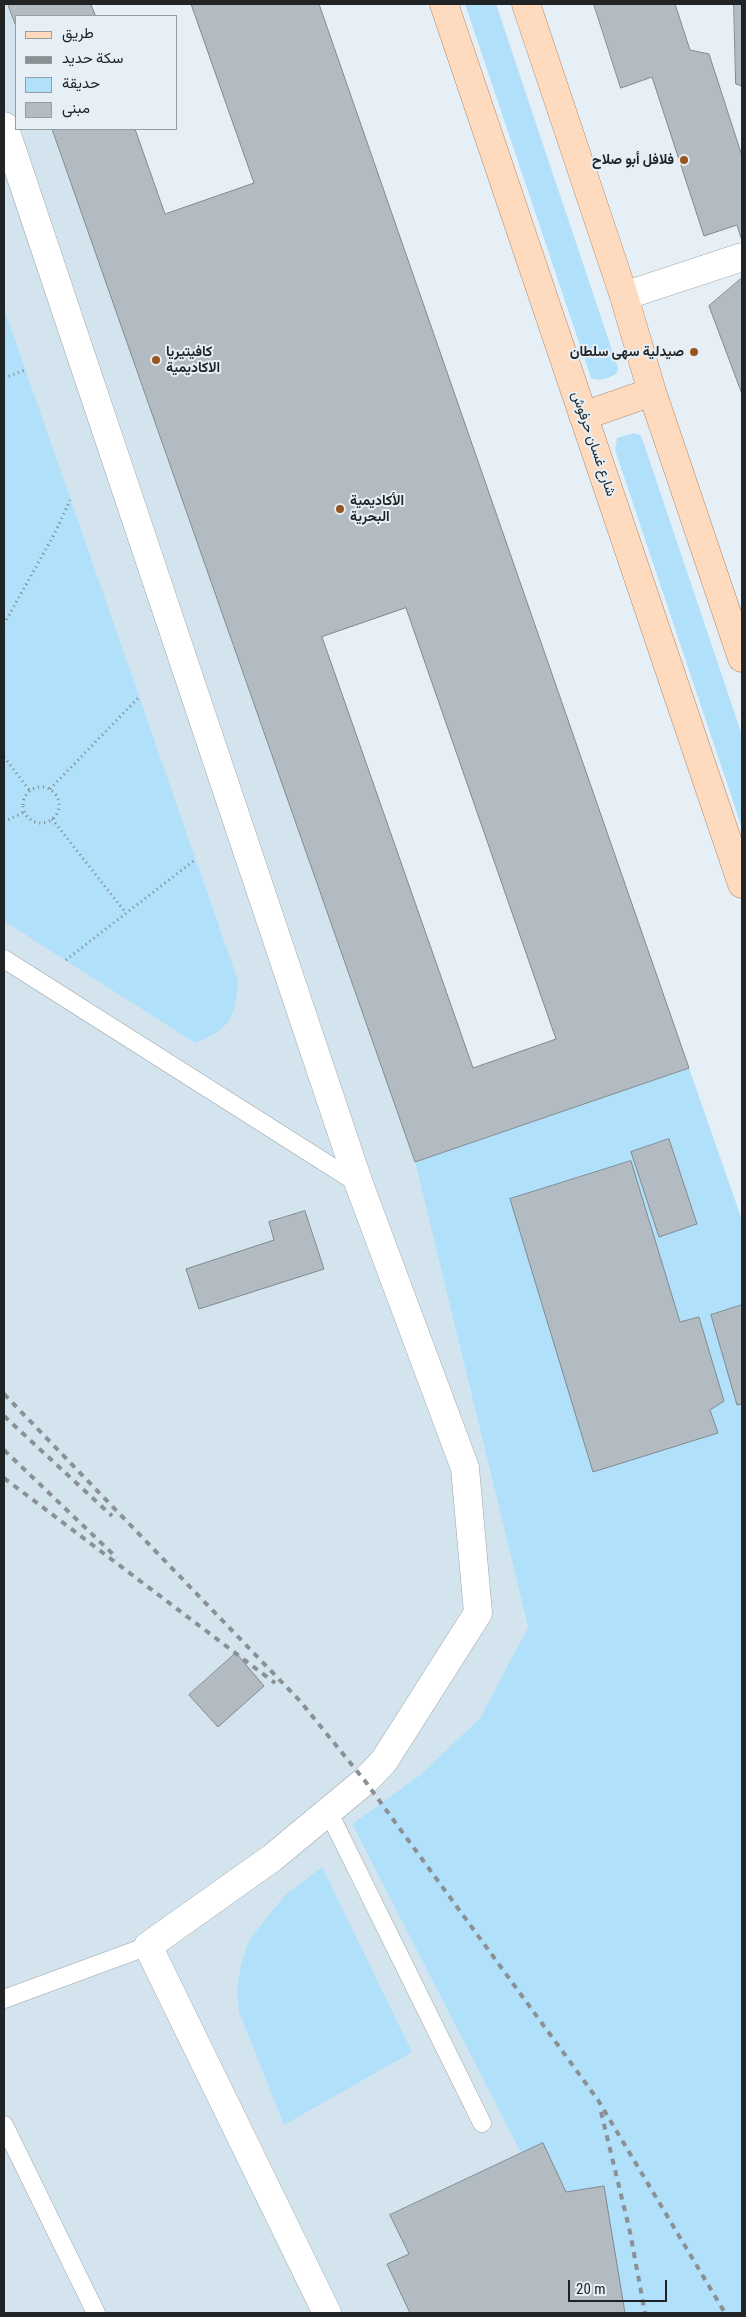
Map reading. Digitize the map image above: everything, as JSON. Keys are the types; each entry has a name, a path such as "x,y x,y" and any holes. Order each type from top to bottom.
{"main road":[{"name":"شارع غسان حرفوش","path":"444,4 742,884"},
{"path":"526,4 624,296 652,392 742,658"},
{"path":"583,416 652,392"}],"street":[{"path":"4,126 360,1184 465,1468 478,1613 384,1761 365,1781 272,1858 148,1946 327,2313"},
{"path":"624,296 742,256"}],"lane":[{"path":"4,959 360,1184"},
{"path":"328,1811 482,2123"},
{"path":"4,1999 148,1946"},
{"path":"4,2126 96,2313"}],"path":[{"path":"4,378 25,370"},
{"path":"4,624 56,531 70,500"},
{"path":"50,789 139,697"},
{"path":"4,757 30,791"},
{"path":"38,787 50,789 59,803 56,815 52,819 40,823 29,819 24,812 24,797 30,791 38,787"},
{"path":"4,822 24,812"},
{"path":"52,819 126,913"},
{"path":"66,960 196,859"}],"shaded area":[{"path":"4,4 8,4 15,23 15,130 52,130 415,1162 528,1627 480,1718 420,1775 352,1824 603,2313 4,2313"}],"green space":[{"path":"465,4 496,4 618,368 617,373 608,378 598,380 591,378"},
{"path":"4,308 238,981 235,1005 229,1021 224,1027 207,1038 195,1043 4,921"},
{"path":"634,433 640,435 643,441 742,735 742,828 615,450 617,438"},
{"path":"689,1068 742,1220 742,2313 603,2313 352,1824 420,1775 480,1718 528,1627 415,1162"},
{"path":"322,1867 412,2052 284,2125 239,2012 237,1989 241,1964 249,1940 286,1894"}],"building":[{"name":"الأكاديمية البحرية","path":"8,4 319,4 689,1068 415,1162 52,130 178,130 178,15 15,15 15,23"},
{"path":"91,4 191,4 254,183 165,214 135,130 178,130 178,15 96,15"},
{"path":"594,4 675,4 690,50 709,54 742,156 742,241 737,225 704,236 652,77 621,88"},
{"path":"734,4 742,4 742,86 736,84"},
{"path":"742,278 742,394 709,306"},
{"path":"406,608 556,1039 473,1068 322,637"},
{"path":"669,1139 697,1224 659,1237 631,1152"},
{"path":"631,1161 680,1322 699,1317 724,1401 710,1410 718,1433 593,1472 510,1199"},
{"path":"305,1211 324,1269 199,1309 186,1269 274,1240 269,1222"},
{"path":"742,1305 742,1404 737,1405 711,1315"},
{"path":"236,1653 264,1686 218,1727 189,1695"},
{"path":"543,2143 566,2192 604,2186 625,2313 410,2313 387,2264 409,2254 390,2215"}],"railway":[{"path":"4,1394 300,1701 365,1781 598,2100 725,2313"},
{"path":"4,1416 112,1516"},
{"path":"4,1450 117,1558"},
{"path":"4,1478 275,1683"},
{"path":"601,2112 630,2232 645,2313"}],"place":[{"name":"فلافل أبو صلاح","path":"684,160"},
{"name":"صيدلية سهى سلطان","path":"694,352"},
{"name":"كافيتيريا الاكاديمية","path":"156,360"},
{"name":"الأكاديمية البحرية","path":"340,509"}]}
